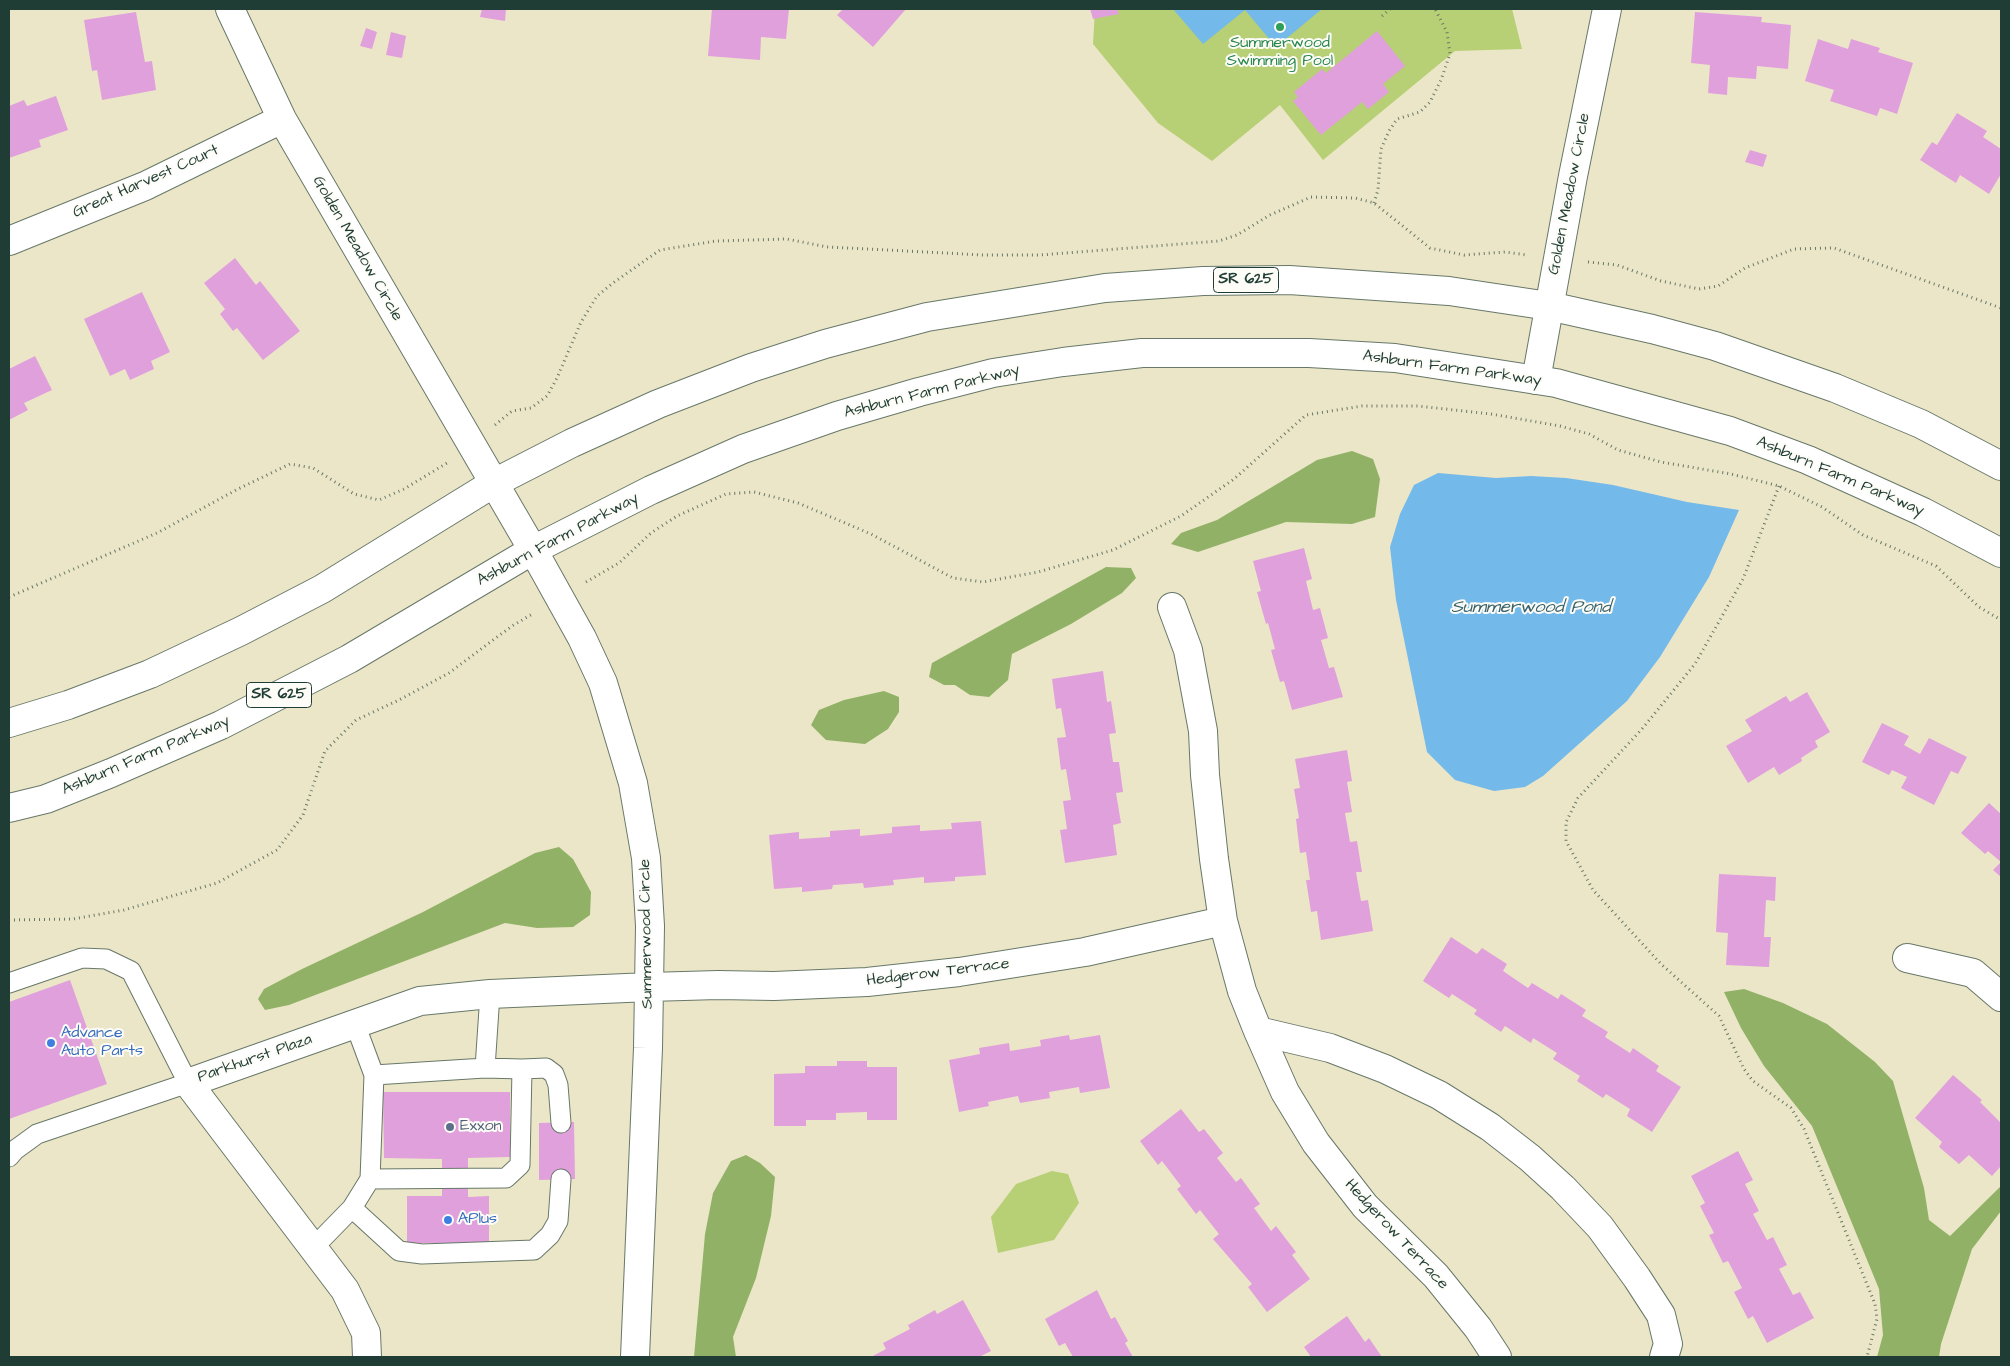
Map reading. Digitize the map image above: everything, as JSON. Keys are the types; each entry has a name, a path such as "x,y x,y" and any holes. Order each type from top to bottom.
{"street":[{"name":"Golden Meadow Circle","path":"230,9 282,119 494,483"},
{"name":"Golden Meadow Circle","path":"1536,380 1573,176 1607,9"},
{"name":"Great Harvest Court","path":"9,241 145,186 282,119"},
{"name":"SR 625","path":"9,723 68,705 150,674 241,632 322,589 494,483 572,443 658,404 751,368 825,344 927,317 1105,288 1203,281 1289,280 1449,291 1549,306 1652,329 1716,346 1836,388 1920,424 2001,466"},
{"name":"Ashburn Farm Parkway","path":"9,808 46,799 221,725 349,659 533,550 651,490 743,449 837,416 992,373 1063,362 1142,353 1309,353 1395,358 1556,383 1730,431 1817,464 1923,512 2001,552"},
{"name":"Summerwood Circle","path":"494,483 582,638 602,683 633,783 646,858 650,926 649,987 635,1357"},
{"name":"Hedgerow Terrace","path":"1172,607 1188,650 1203,731 1213,849 1223,921 1242,991 1258,1031 1285,1092 1316,1143 1365,1206 1436,1276 1478,1328 1497,1357"},
{"name":"Hedgerow Terrace","path":"649,987 812,985 867,982 959,972 1085,952 1223,921"},
{"path":"1907,958 1973,973 2001,997"},
{"name":"Parkhurst Plaza","path":"366,1357 366,1333 345,1290 188,1083 420,1000 490,994 649,987"},
{"path":"1258,1031 1330,1048 1385,1069 1439,1095 1490,1127 1530,1158 1563,1188 1600,1227 1637,1278 1661,1315 1668,1344 1664,1357"}],"lane":[{"path":"9,983 82,958 106,959 131,971 188,1083 37,1134 9,1157"},
{"path":"485,1068 490,994"},
{"path":"313,1248 352,1208 370,1179 374,1076 355,1024"},
{"path":"374,1076 485,1068 546,1068 554,1074 558,1084 561,1122"},
{"path":"370,1179 506,1178 520,1165 522,1069"},
{"path":"352,1208 399,1251 422,1254 534,1250 550,1235 558,1221 561,1179"}],"path":[{"path":"1382,16 1390,9"},
{"path":"1374,203 1378,190 1381,149 1389,132 1397,119 1420,112 1430,102 1441,80 1450,54 1447,32 1435,9"},
{"path":"9,920 73,919 124,910 217,883 277,850 303,815 325,752 356,720 399,700 449,673 512,626 619,563 651,533 677,516 726,494 754,492 798,503 862,530 953,578 983,582 1038,572 1114,550 1181,516 1234,479 1306,415 1362,406 1418,406 1491,414 1560,426 1589,434 1618,450 1661,462 1731,474 1779,486 1822,506 1863,535 1936,566 1979,607 2001,620"},
{"path":"1779,486 1743,580 1695,664 1642,729 1578,798 1566,822 1566,841 1593,890 1661,964 1719,1016 1744,1069 1753,1081 1791,1108 1804,1129 1875,1304 1877,1320 1867,1357"}],"green space":[{"path":"1095,9 1512,9 1522,49 1455,51 1323,160 1280,105 1212,161 1158,123 1093,44"},
{"path":"1352,451 1373,459 1380,479 1375,517 1352,524 1286,522 1198,552 1171,544 1181,533 1217,520 1317,460"},
{"path":"1106,567 1131,568 1136,578 1122,593 1071,624 1012,654 1008,680 989,697 970,695 955,685 944,685 929,677 932,663"},
{"path":"884,691 899,697 899,712 888,729 865,744 826,740 811,725 819,710 844,700"},
{"path":"559,847 573,859 591,892 590,915 573,927 537,928 505,923 289,1005 265,1010 258,999 264,989 302,969 423,912 535,853"},
{"path":"1744,989 1783,1003 1827,1024 1875,1062 1893,1081 1924,1188 1929,1220 1950,1236 2001,1186 2001,1211 1972,1249 1941,1344 1939,1357 1877,1357 1883,1335 1879,1289 1812,1126 1764,1066 1741,1028 1724,992"},
{"path":"746,1155 760,1163 775,1177 771,1216 756,1278 733,1337 736,1357 694,1357 705,1234 713,1193 731,1161"},
{"path":"1052,1171 1068,1174 1079,1203 1054,1240 998,1253 991,1217 1016,1184"}],"water":[{"name":"Summerwood Swimming Pool","path":"1173,9 1322,9 1276,47 1245,10 1203,44"},
{"name":"Summerwood Pond","path":"1438,473 1496,478 1531,476 1566,478 1613,485 1687,502 1739,510 1709,577 1660,657 1627,701 1543,776 1525,787 1494,791 1455,780 1427,752 1396,600 1390,547 1400,514 1414,485"}],"building":[{"path":"482,9 506,9 505,21 480,17"},
{"path":"712,9 789,9 786,39 761,37 760,60 708,56"},
{"path":"843,9 906,9 873,47 837,15"},
{"path":"1090,9 1117,9 1119,14 1093,19"},
{"path":"136,12 145,62 152,61 156,90 102,100 97,70 92,71 84,20"},
{"path":"1695,12 1762,17 1761,22 1791,25 1788,69 1757,66 1756,79 1728,77 1727,95 1708,93 1710,65 1691,63"},
{"path":"366,28 377,32 372,49 360,46"},
{"path":"1377,31 1405,66 1383,84 1389,92 1368,109 1362,102 1321,135 1293,101 1298,97 1294,92 1322,69 1326,73"},
{"path":"391,32 406,36 402,58 386,55"},
{"path":"1818,39 1848,49 1851,39 1880,48 1878,52 1913,63 1897,114 1880,108 1877,116 1830,101 1834,90 1805,81"},
{"path":"56,96 68,130 39,140 41,147 9,158 9,106 24,100 27,106"},
{"path":"1957,113 1987,131 1983,137 2001,149 2001,174 1989,194 1960,175 1956,183 1920,160 1932,142 1937,145"},
{"path":"1750,150 1767,155 1763,167 1745,162"},
{"path":"235,258 256,285 260,281 300,331 263,360 237,328 233,331 220,314 225,309 204,283"},
{"path":"142,292 170,352 151,361 154,369 130,380 125,369 110,376 84,319"},
{"path":"35,356 52,390 24,403 28,410 9,420 9,369"},
{"path":"1304,548 1312,579 1306,581 1313,610 1320,608 1328,638 1321,640 1329,668 1334,667 1343,697 1292,710 1284,681 1280,682 1271,650 1275,649 1257,592 1261,591 1253,561"},
{"path":"1103,671 1107,702 1111,701 1116,733 1109,734 1113,762 1119,762 1123,792 1116,793 1121,823 1113,825 1117,855 1065,863 1060,830 1067,829 1063,801 1071,800 1066,769 1061,770 1057,738 1066,737 1061,708 1056,709 1052,679"},
{"path":"1807,692 1830,732 1815,741 1818,747 1801,758 1802,761 1779,775 1774,767 1748,783 1726,746 1752,731 1745,720 1786,696 1790,702"},
{"path":"1882,723 1909,736 1904,745 1920,754 1929,738 1967,757 1958,774 1951,771 1934,805 1901,788 1907,777 1892,770 1889,775 1862,762"},
{"path":"1347,750 1352,781 1347,782 1352,812 1345,813 1350,842 1357,841 1362,872 1356,872 1361,901 1368,900 1373,931 1321,940 1317,911 1311,912 1306,880 1310,880 1306,852 1300,853 1296,819 1299,818 1294,789 1300,788 1295,759"},
{"path":"1989,803 2001,814 2001,862 1988,851 1985,854 1961,833"},
{"path":"981,821 986,875 955,877 955,881 924,883 924,877 893,880 894,885 864,888 863,883 833,885 832,889 802,892 802,887 774,889 769,835 799,832 799,839 830,837 830,831 860,829 860,836 892,833 892,827 920,825 920,831 952,829 951,823"},
{"path":"2001,862 2001,877 1993,870"},
{"path":"1719,874 1776,877 1775,901 1766,900 1764,937 1771,937 1769,967 1726,965 1728,933 1716,932"},
{"path":"1451,937 1477,954 1482,948 1507,964 1503,971 1528,988 1532,983 1558,999 1561,994 1586,1010 1582,1016 1608,1032 1605,1037 1630,1053 1633,1048 1659,1066 1656,1071 1681,1087 1652,1132 1627,1116 1630,1109 1606,1094 1603,1098 1577,1081 1580,1076 1553,1059 1557,1053 1533,1038 1531,1043 1505,1026 1501,1032 1474,1014 1477,1010 1452,994 1449,998 1423,981"},
{"name":"Advance Auto Parts","path":"70,980 107,1084 9,1119 9,1002"},
{"path":"1069,1035 1070,1040 1100,1035 1110,1088 1080,1093 1079,1087 1049,1092 1050,1098 1020,1103 1018,1096 988,1102 989,1106 959,1112 949,1060 980,1054 979,1048 1009,1043 1010,1051 1041,1046 1040,1040"},
{"path":"837,1061 867,1061 867,1067 897,1067 897,1120 867,1120 867,1112 836,1113 836,1120 806,1120 806,1126 774,1126 774,1074 805,1073 805,1066 837,1066"},
{"path":"1953,1075 1982,1100 1980,1102 2001,1123 2001,1166 1992,1176 1969,1155 1959,1164 1939,1147 1942,1142 1915,1118"},
{"path":"383,1092 510,1092 510,1157 468,1158 468,1197 489,1196 489,1243 407,1243 407,1196 442,1196 442,1159 384,1158"},
{"path":"1181,1109 1199,1132 1204,1129 1223,1153 1217,1158 1236,1182 1241,1178 1260,1204 1254,1208 1271,1231 1276,1226 1296,1252 1292,1255 1310,1279 1267,1312 1248,1287 1252,1284 1213,1239 1219,1234 1200,1210 1196,1214 1177,1189 1181,1186 1162,1161 1158,1165 1140,1141"},
{"path":"574,1122 575,1179 539,1180 539,1123"},
{"path":"1738,1151 1753,1180 1745,1184 1759,1211 1753,1214 1767,1240 1773,1237 1787,1265 1779,1269 1793,1295 1800,1292 1814,1318 1767,1343 1753,1316 1748,1319 1734,1292 1742,1288 1728,1261 1723,1263 1709,1235 1714,1233 1700,1206 1705,1203 1691,1176"},
{"path":"1097,1290 1111,1319 1115,1317 1128,1341 1125,1343 1133,1357 1073,1357 1065,1343 1059,1346 1045,1319"},
{"path":"963,1300 991,1351 979,1357 871,1357 886,1349 883,1343 910,1329 908,1325 935,1310 937,1314"},
{"path":"1347,1316 1365,1342 1369,1338 1382,1357 1311,1357 1304,1347"}],"place":[{"name":"Summerwood Swimming Pool","path":"1280,27"},
{"name":"Advance Auto Parts","path":"51,1043"},
{"name":"Exxon","path":"450,1127"},
{"name":"APlus","path":"448,1220"}]}
